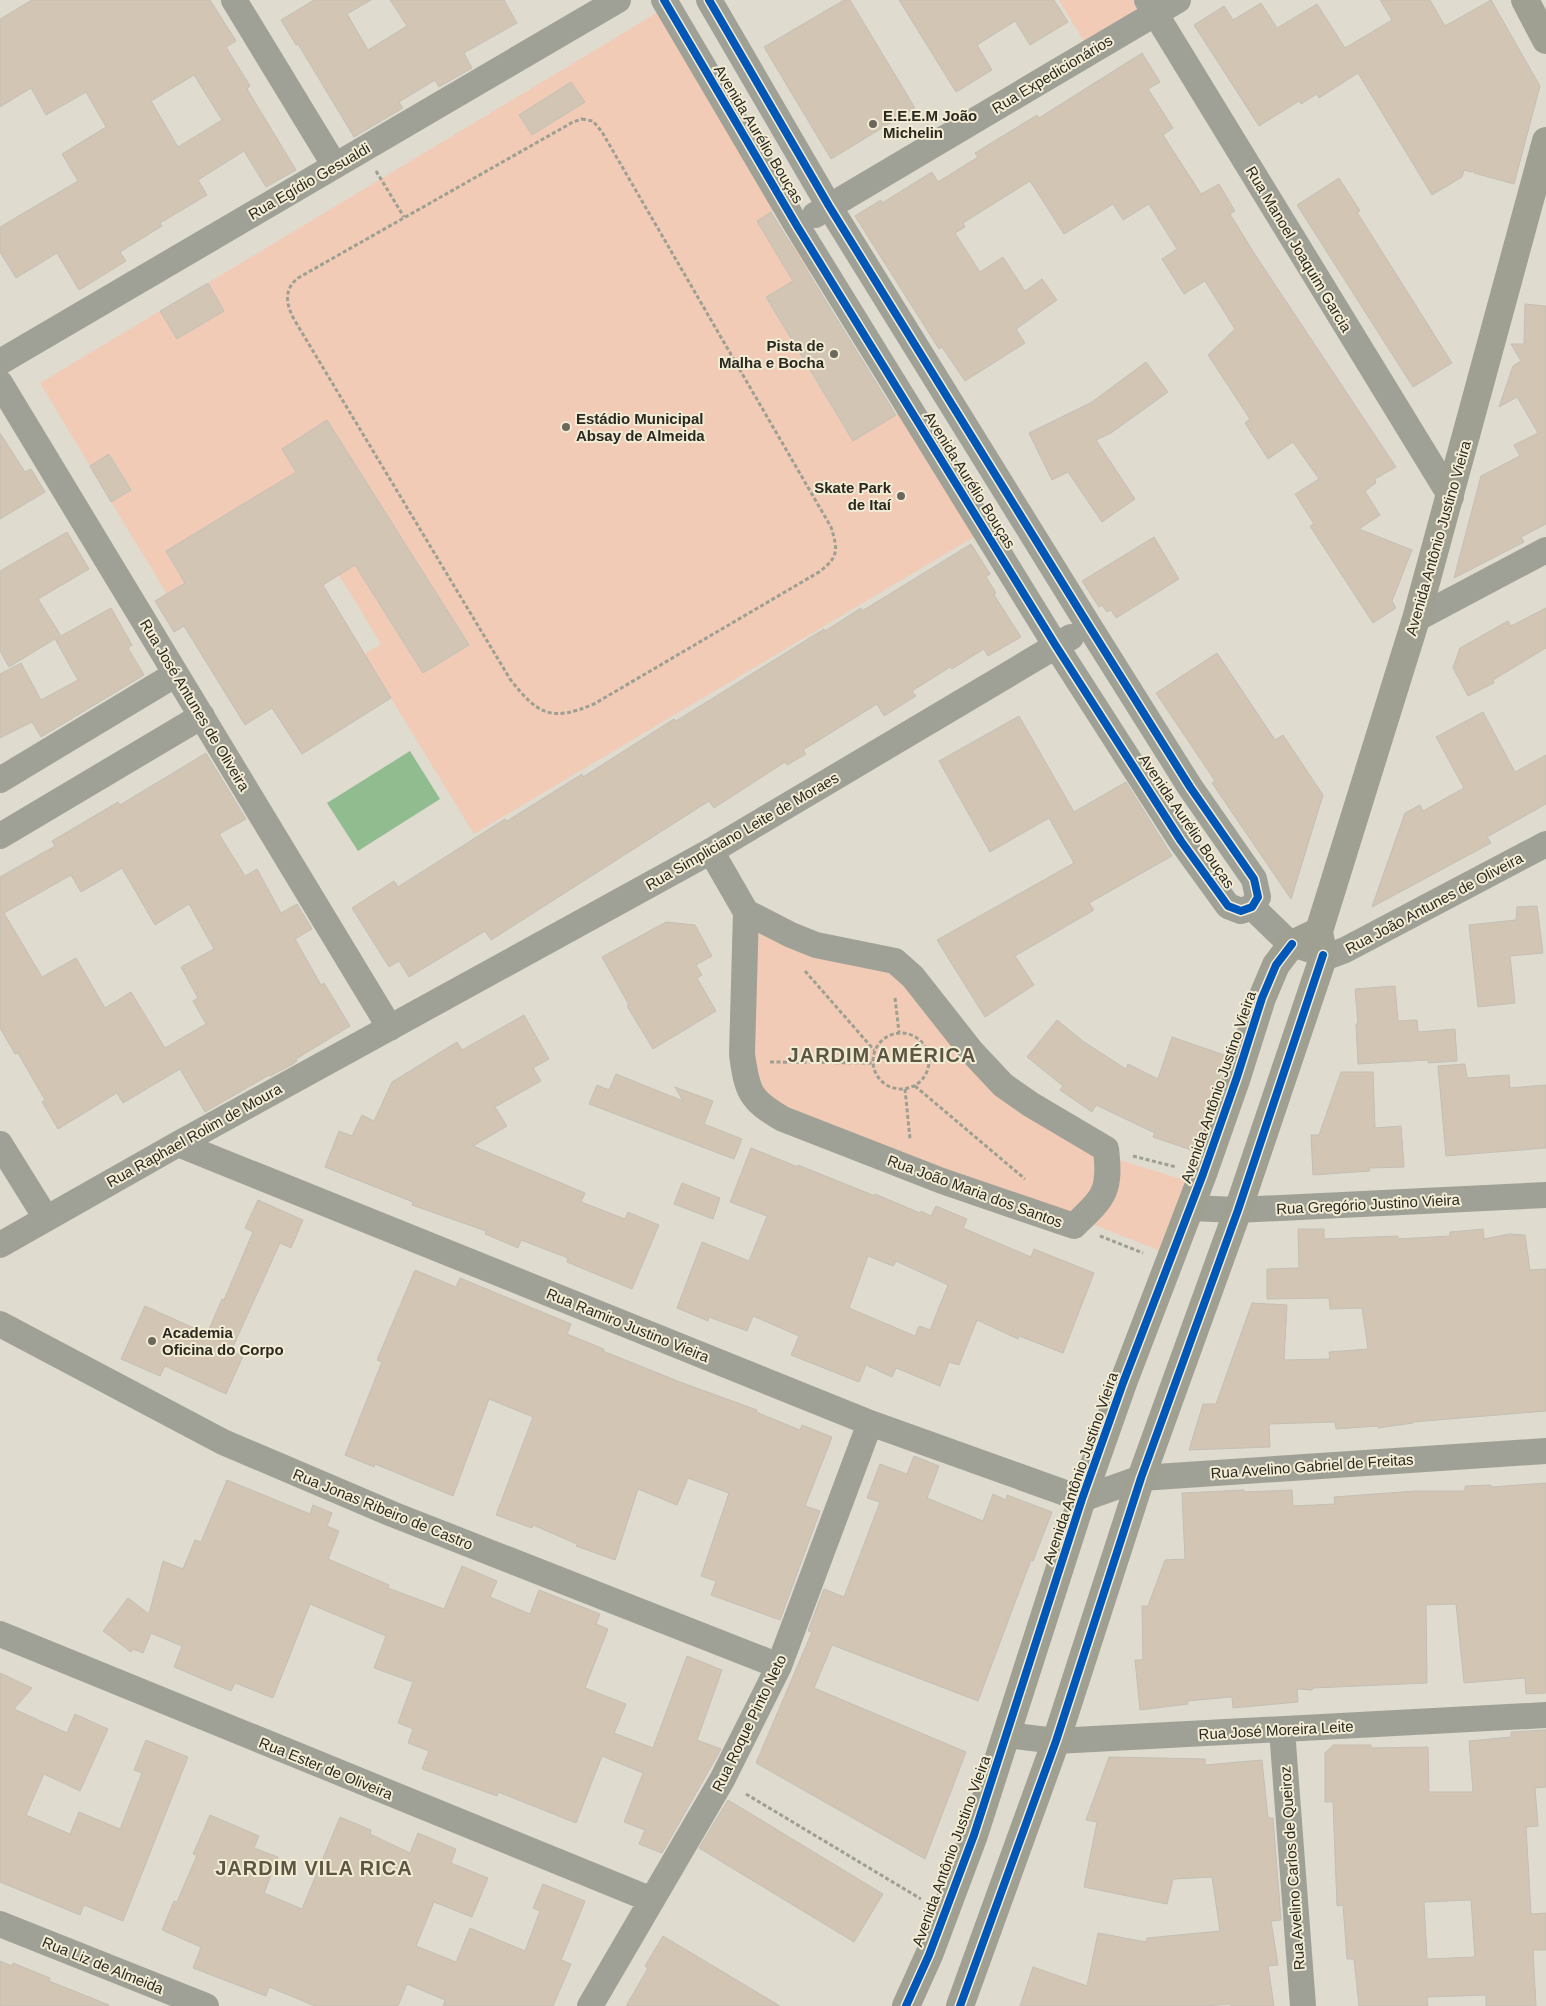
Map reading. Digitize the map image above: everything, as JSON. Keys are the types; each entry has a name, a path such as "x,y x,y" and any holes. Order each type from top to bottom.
{"main road":[{"path":"1525,0 1546,40"},
{"name":"Avenida Antônio Justino Vieira","path":"960,2006 1056,1741 1141,1478 1238,1210 1321,943 1416,619 1451,497 1546,141"},
{"name":"Avenida Antônio Justino Vieira","path":"906,2006 922,1971 974,1835 1082,1499 1123,1383 1203,1174 1262,998 1276,965 1292,944 1321,943"}],"street":[{"path":"234,0 335,166"},
{"name":"Rua Egídio Gesualdi","path":"0,362 618,0"},
{"name":"Avenida Aurélio Bouças","path":"664,0 797,226 1056,646 1181,841 1228,906 1240,911 1252,906 1258,897 1254,879 1190,787 1089,626 829,206 709,0"},
{"name":"Rua Expedicionários","path":"797,226 1151,6 1178,0"},
{"name":"Rua Manoel Joaquim Garcia","path":"1151,6 1451,497"},
{"name":"Rua José Antunes de Oliveira","path":"0,383 390,1028"},
{"path":"1416,619 1546,550"},
{"name":"Rua Simpliciano Leite de Moraes","path":"390,1028 711,851 1089,626"},
{"path":"0,780 176,674"},
{"path":"0,836 202,716"},
{"name":"Rua João Antunes de Oliveira","path":"1321,943 1329,956 1345,950 1546,844"},
{"path":"711,851 746,912 791,935 816,945 895,961 913,977 972,1052 1003,1085 1030,1104 1106,1149"},
{"path":"1252,906 1292,944"},
{"name":"Rua João Maria dos Santos","path":"746,912 742,1054 744,1074 752,1096 763,1108 783,1119 942,1181 1074,1226 1106,1190 1108,1178 1106,1149"},
{"name":"Rua Raphael Rolim de Moura","path":"0,1246 178,1144 390,1028"},
{"path":"0,1144 46,1218"},
{"name":"Rua Ramiro Justino Vieira","path":"178,1144 870,1423 1082,1499"},
{"name":"Rua Gregório Justino Vieira","path":"1190,1208 1238,1210 1546,1195"},
{"name":"Rua Jonas Ribeiro de Castro","path":"0,1324 223,1442 392,1514 779,1666"},
{"name":"Rua Roque Pinto Neto","path":"590,2006 722,1780 779,1666 870,1423"},
{"name":"Rua Avelino Gabriel de Freitas","path":"1082,1499 1141,1478 1546,1451"},
{"name":"Rua Ester de Oliveira","path":"0,1634 652,1900"},
{"name":"Rua José Moreira Leite","path":"1007,1735 1056,1741 1546,1715"},
{"name":"Rua Avelino Carlos de Queiroz","path":"1282,1730 1303,2006"},
{"name":"Rua Liz de Almeida","path":"0,1924 206,2006"}],"path":[{"path":"582,119 593,121 602,132 831,527 836,551 834,558 819,572 594,704 565,715 543,712 534,706 510,679 290,312 287,301 290,284 298,278 404,217 573,122 582,119"},
{"path":"363,149 404,217"},
{"path":"800,965 874,1050"},
{"path":"894,990 898,1032"},
{"path":"898,1032 918,1038 925,1046 930,1058 929,1069 923,1080 915,1086 905,1089 889,1087 882,1082 875,1073 873,1063 874,1050 881,1041 890,1034 898,1032"},
{"path":"768,1056 770,1068"},
{"path":"769,1062 873,1063"},
{"path":"915,1086 1029,1182 1011,1176"},
{"path":"905,1089 910,1139"},
{"path":"901,1136 919,1143"},
{"path":"1106,1149 1203,1174"},
{"path":"1074,1226 1170,1264"},
{"path":"722,1780 945,1913"}],"shaded area":[{"path":"1059,0 1142,0 1148,11 1088,48"},
{"path":"660,11 778,208 758,221 776,251 797,238 815,268 766,298 852,440 904,410 979,534 474,834 373,669 344,666 381,644 282,481 166,551 209,623 167,594 111,502 131,490 110,454 90,466 40,383 160,311 178,339 224,311 208,283"},
{"path":"410,751 440,799 358,851 327,803"},
{"path":"752,927 888,964 964,1051 1103,1155 1191,1182 1163,1252 1064,1213 785,1118 760,1097 747,1063"}],"building":[{"path":"32,0 210,0 236,41 226,47 250,86 247,89 296,170 266,187 244,151 198,180 207,195 160,223 162,226 120,252 126,261 79,290 57,253 16,278 0,252 0,227 78,181 62,154 106,127 86,92 46,115 31,88 0,107 0,19","holes":["194,75 222,120 178,147 151,101"]},
{"path":"314,0 371,0 347,14 368,50 407,26 390,0 504,0 517,23 464,53 472,68 439,87 435,80 399,102 403,108 354,137 298,44 296,45 281,20"},
{"path":"844,0 850,0 915,108 831,159 764,47"},
{"path":"899,0 1054,0 1068,22 1030,45 1015,21 977,45 992,70 956,92"},
{"path":"1380,0 1430,0 1445,26 1491,0 1540,86 1514,184 1464,170 1462,177 1432,195 1358,73 1319,98 1317,94 1301,104 1299,101 1259,126 1194,25 1224,6 1233,20 1261,3 1277,28 1317,4 1345,48 1392,20"},
{"path":"1142,53 1160,82 1148,89 1173,128 1163,135 1201,194 1219,184 1235,211 1230,214 1252,250 1396,467 1375,479 1376,483 1365,491 1380,515 1359,529 1412,550 1392,601 1396,608 1373,623 1310,526 1314,524 1295,494 1319,479 1293,442 1268,459 1245,423 1250,419 1208,355 1235,329 1205,281 1184,294 1162,259 1177,249 1149,204 1123,220 1113,204 1064,234 1030,181 963,223 965,227 955,233 980,272 1003,257 1025,291 1042,279 1057,300 1016,329 1025,343 965,381 942,347 939,349 855,216 881,200 882,203 932,172 938,182 978,157 975,153 1037,115 1039,118"},
{"path":"571,82 585,102 532,135 519,115"},
{"path":"1339,178 1360,211 1357,212 1452,363 1413,387 1297,205"},
{"name":"Pista de Malha e Bocha","path":"771,212 896,415 853,441 766,297 793,281 757,221"},
{"path":"208,283 224,311 177,339 160,311"},
{"path":"1525,304 1546,306 1546,524 1521,537 1524,542 1454,578 1481,476 1520,456 1514,445 1538,433 1517,397 1499,407 1513,366 1521,361 1511,344 1524,344"},
{"path":"1146,362 1168,392 1111,433 1096,440 1135,499 1102,522 1068,472 1052,480 1029,433 1092,402"},
{"path":"327,420 469,645 423,673 355,565 323,585 391,698 302,754 272,708 245,725 184,626 174,632 155,601 185,583 166,551 296,472 282,449"},
{"path":"0,433 25,472 31,469 45,492 0,519"},
{"path":"109,454 131,490 111,502 90,466"},
{"path":"67,532 89,569 38,599 61,636 111,608 132,645 128,648 144,675 41,737 32,722 0,738 0,674 21,663 41,700 78,680 55,639 9,667 0,651 0,571"},
{"path":"1154,537 1179,579 1116,618 1111,610 1107,612 1102,605 1099,607 1082,581"},
{"path":"971,544 990,574 986,577 996,593 994,595 1021,637 988,656 984,649 952,669 950,667 912,691 916,696 884,716 877,704 803,750 806,754 787,765 785,762 714,808 709,801 491,940 485,931 409,977 399,961 389,967 352,908 394,881 398,887 505,819 507,821 582,774 583,777 674,719 676,721 824,629 825,631 861,608 862,611"},
{"path":"1546,608 1546,648 1493,680 1494,683 1468,696 1453,668 1460,648 1508,621 1511,626"},
{"path":"1217,653 1275,740 1283,735 1323,795 1291,899 1212,783 1215,781 1156,693"},
{"path":"1483,712 1515,772 1546,755 1546,804 1487,837 1491,843 1372,907 1405,813 1420,805 1423,811 1464,788 1436,737"},
{"path":"1019,716 1074,812 1126,782 1172,856 1089,903 1094,910 1015,956 1034,985 985,1017 937,940 1074,863 1049,818 990,852 939,761"},
{"path":"206,753 246,819 219,834 245,876 257,869 281,913 297,904 312,929 295,939 321,985 324,983 350,1026 296,1059 297,1061 293,1064 269,1075 205,1112 180,1069 123,1103 117,1093 58,1129 42,1102 45,1100 18,1053 15,1054 0,1028 0,877 55,846 52,841 118,802 120,805","holes":["122,868 155,925 189,904 214,949 181,967 198,998 193,1001 206,1024 165,1048 131,992 105,1008 76,958 42,977 4,913 71,875 81,892"]},
{"path":"1537,906 1543,953 1510,956 1515,1003 1478,1007 1469,925 1516,920 1517,907"},
{"path":"666,922 695,925 712,956 696,965 702,975 697,978 716,1011 653,1049 627,1006 629,1005 602,957"},
{"path":"1395,986 1398,1021 1417,1020 1418,1032 1455,1029 1457,1061 1428,1063 1428,1060 1358,1064 1356,1024 1358,1024 1355,989"},
{"path":"524,1015 549,1059 533,1068 541,1081 495,1107 507,1126 473,1146 585,1193 581,1202 625,1219 628,1212 659,1225 632,1289 567,1262 568,1258 521,1240 518,1248 485,1234 486,1231 412,1205 413,1202 325,1167 339,1131 352,1136 362,1115 374,1121 392,1082 457,1042 462,1050"},
{"path":"1057,1020 1084,1042 1126,1069 1128,1064 1158,1079 1172,1037 1227,1056 1194,1151 1153,1137 1155,1133 1096,1105 1092,1112 1060,1090 1063,1086 1027,1057"},
{"path":"1465,1064 1467,1078 1509,1075 1510,1088 1546,1085 1546,1148 1446,1156 1438,1066"},
{"path":"1341,1072 1373,1072 1375,1128 1401,1126 1404,1167 1369,1168 1370,1171 1313,1175 1311,1135 1319,1135"},
{"path":"616,1074 683,1101 675,1087 713,1101 704,1124 742,1139 734,1159 589,1104 597,1085 609,1090"},
{"path":"751,1148 875,1196 875,1194 920,1213 921,1211 931,1216 936,1206 967,1219 963,1228 1031,1257 1034,1249 1094,1273 1063,1353 1019,1336 1018,1339 977,1320 959,1365 949,1362 940,1386 896,1368 892,1377 866,1365 859,1382 791,1355 799,1336 753,1316 747,1331 709,1317 708,1321 677,1308 702,1242 749,1261 767,1216 730,1202","holes":["868,1256 893,1266 896,1261 948,1285 930,1330 919,1326 915,1336 849,1308"]},
{"path":"682,1183 720,1198 713,1219 674,1204"},
{"path":"258,1200 303,1220 291,1248 280,1243 231,1351 243,1356 226,1394 165,1366 160,1376 121,1359 145,1306 207,1334 222,1299 224,1300 253,1232 245,1228"},
{"path":"1298,1229 1324,1229 1324,1239 1398,1236 1398,1239 1450,1236 1450,1232 1483,1229 1484,1239 1509,1234 1525,1235 1530,1270 1546,1269 1546,1411 1413,1422 1378,1428 1378,1426 1336,1429 1335,1422 1269,1424 1270,1447 1189,1450 1203,1404 1216,1404 1252,1303 1287,1305 1284,1360 1330,1359 1329,1352 1368,1349 1362,1308 1330,1309 1329,1298 1267,1299 1267,1269 1299,1268"},
{"path":"415,1270 456,1287 460,1278 571,1324 567,1334 604,1349 603,1351 757,1410 756,1412 800,1430 802,1425 832,1437 805,1506 820,1511 780,1620 711,1595 716,1581 701,1576 729,1493 688,1478 677,1505 638,1489 615,1560 576,1546 577,1544 533,1525 532,1528 496,1515 533,1417 489,1399 453,1496 375,1464 374,1467 345,1455 382,1362 377,1360"},
{"path":"914,1456 939,1466 927,1498 983,1521 993,1494 1006,1500 1007,1495 1052,1512 1033,1561 1031,1560 978,1701 832,1645 814,1688 966,1752 925,1859 756,1763 812,1632 808,1631 824,1589 844,1597 880,1502 867,1498 880,1464 907,1474"},
{"path":"227,1480 310,1514 313,1505 332,1513 327,1526 339,1531 328,1559 389,1585 388,1588 444,1609 462,1566 497,1581 490,1597 530,1614 539,1590 600,1614 596,1624 608,1629 585,1688 626,1704 614,1733 653,1748 687,1656 722,1670 697,1740 721,1749 662,1853 639,1844 645,1830 624,1822 643,1773 602,1756 576,1823 498,1792 497,1796 422,1769 429,1751 408,1743 413,1729 398,1723 413,1682 374,1668 386,1636 310,1604 273,1698 235,1683 231,1691 174,1667 182,1646 151,1633 143,1653 133,1649 131,1652 103,1631 128,1598 149,1614 163,1561 183,1569 195,1540 201,1542"},
{"path":"1546,1483 1546,1693 1526,1694 1525,1678 1464,1683 1456,1604 1426,1605 1427,1683 1313,1688 1312,1690 1297,1689 1298,1702 1233,1708 1232,1697 1187,1701 1188,1704 1140,1710 1135,1660 1143,1660 1142,1606 1148,1606 1165,1560 1185,1559 1182,1493 1292,1490 1293,1506 1335,1504 1334,1497 1415,1491 1465,1491 1465,1486 1491,1485 1491,1487"},
{"path":"0,1673 32,1688 14,1709 67,1733 75,1714 108,1729 80,1791 44,1774 26,1815 70,1834 79,1812 120,1829 142,1773 134,1770 146,1740 188,1757 123,1921 84,1905 80,1915 0,1882"},
{"path":"1546,1730 1546,1787 1535,1788 1538,1826 1526,1827 1531,1914 1546,1913 1546,1950 1533,1950 1536,2006 1486,2006 1486,1995 1427,1997 1428,2006 1359,2006 1354,1959 1347,1959 1343,1905 1337,1906 1333,1802 1325,1802 1325,1753 1333,1745 1371,1745 1371,1748 1428,1747 1429,1792 1473,1792 1469,1741 1511,1737 1511,1732","holes":["1471,1900 1475,1957 1427,1959 1424,1902"]},
{"path":"1109,1757 1205,1759 1205,1765 1262,1760 1268,1818 1273,1818 1281,1920 1271,1921 1278,1965 1268,1966 1274,2006 1231,2006 1230,2004 1205,2006 1020,2006 1033,1967 1087,1986 1098,1933 1146,1942 1147,1938 1220,1931 1212,1877 1173,1879 1167,1904 1084,1887 1097,1822 1086,1820"},
{"path":"728,1800 883,1894 854,1942 699,1848"},
{"path":"210,1815 259,1836 254,1848 278,1857 264,1893 302,1909 340,1817 371,1830 370,1834 410,1853 418,1833 456,1849 451,1863 488,1878 472,1917 434,1902 416,1946 456,1962 470,1928 525,1951 540,1911 533,1908 543,1884 585,1901 561,1960 571,1964 553,2006 443,2006 445,2000 407,1984 398,2006 315,2006 269,1987 266,1996 193,1968 201,1947 162,1930 174,1901 177,1902 197,1855 193,1854"},
{"path":"663,1936 780,2006 626,2006 648,1968 645,1966"},
{"path":"0,1961 12,1966 13,1963 50,1978 49,1981 109,2005 0,2006"}],"cycle path":[{"path":"664,0 797,226 1056,646 1181,841 1228,906 1241,911 1252,907 1258,897 1254,879 1190,787 1089,626 829,206 709,0"},
{"path":"906,2006 929,1955 974,1835 1082,1499 1123,1383 1203,1174 1262,998 1276,965 1292,944"},
{"path":"960,2006 1056,1741 1141,1478 1238,1210 1323,955"}],"place":[{"name":"E.E.E.M João Michelin","path":"873,124"},
{"name":"Pista de Malha e Bocha","path":"834,354"},
{"name":"Estádio Municipal Absay de Almeida","path":"566,427"},
{"name":"Skate Park de Itaí","path":"901,496"},
{"name":"Academia Oficina do Corpo","path":"152,1341"}],"district":[{"name":"JARDIM AMÉRICA","path":"882,1055"},
{"name":"JARDIM VILA RICA","path":"314,1868"}]}
